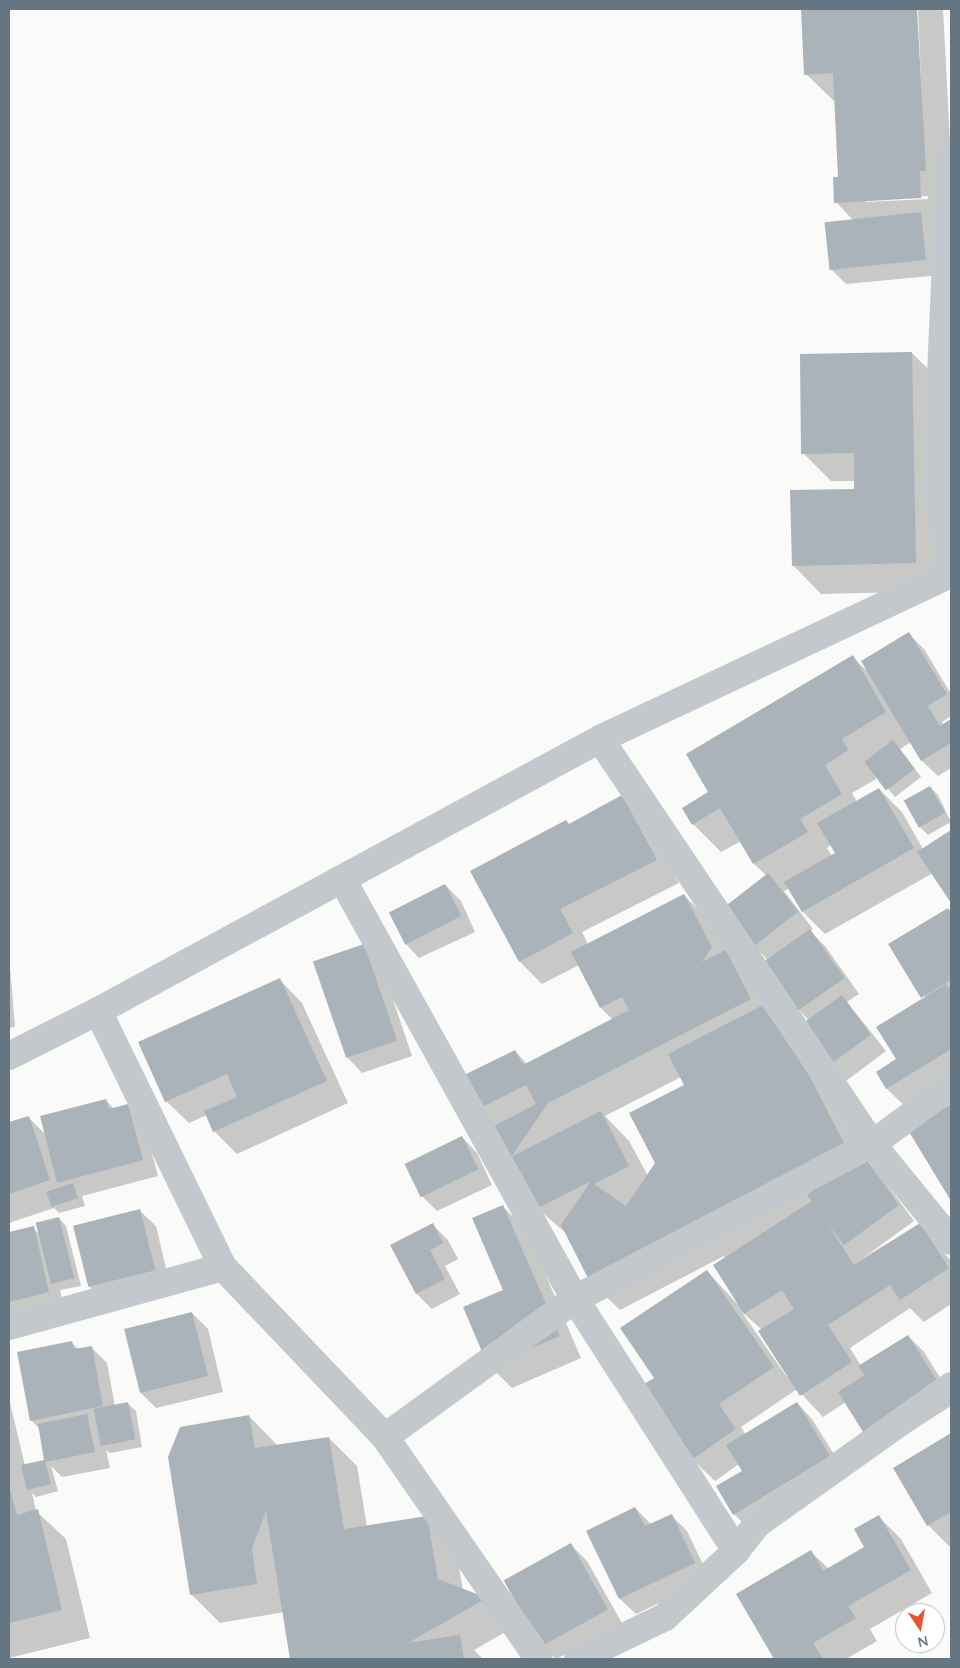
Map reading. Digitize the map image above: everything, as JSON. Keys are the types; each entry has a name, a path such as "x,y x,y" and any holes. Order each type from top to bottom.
{"street":[{"path":"951,153 949,263 936,488 951,556"},
{"path":"9,1056 98,1011 600,739 951,574"},
{"path":"600,739 872,1144 951,1241"},
{"path":"342,879 575,1299 736,1551"},
{"path":"98,1011 223,1267 385,1437 539,1659"},
{"path":"385,1437 575,1299 872,1144 951,1086"},
{"path":"9,1326 223,1267"},
{"path":"578,1659 665,1617 736,1551 757,1524 951,1386"}],"building":[{"path":"801,9 917,9 926,171 920,171 921,198 834,203 833,177 838,177 833,73 804,75"},
{"path":"921,212 926,260 830,270 825,222"},
{"path":"912,352 916,563 792,566 790,490 854,489 854,453 801,454 800,354"},
{"path":"909,632 947,694 928,706 940,726 951,719 951,743 921,761 861,661"},
{"path":"853,655 886,712 842,739 848,750 825,765 842,794 800,819 808,832 753,864 720,808 692,825 682,808 708,792 686,754"},
{"path":"893,740 915,769 886,790 864,762"},
{"path":"930,786 945,813 919,828 904,801"},
{"path":"879,788 914,848 802,912 784,882 835,853 817,823"},
{"path":"622,795 657,860 560,909 573,933 519,962 470,871 566,820 569,824"},
{"path":"951,830 951,903 917,852"},
{"path":"768,873 798,912 753,947 723,908"},
{"path":"445,884 461,916 405,945 389,913"},
{"path":"684,894 712,947 702,962 726,950 751,999 548,1103 511,1157 601,1111 629,1166 594,1184 626,1206 655,1163 629,1113 684,1085 668,1054 771,1001 848,1151 590,1282 561,1225 591,1181 536,1209 494,1126 536,1104 526,1085 474,1111 458,1078 515,1050 523,1065 629,1010 622,997 600,1008 571,952"},
{"path":"948,908 951,912 951,980 921,998 888,944"},
{"path":"810,929 844,978 798,1011 763,962"},
{"path":"364,944 397,1040 346,1058 313,962"},
{"path":"280,978 327,1081 213,1132 204,1111 237,1097 227,1074 165,1102 138,1042"},
{"path":"946,984 948,988 951,986 951,1049 886,1089 876,1072 896,1059 876,1027"},
{"path":"842,995 871,1035 825,1068 796,1029"},
{"path":"106,1099 109,1109 128,1104 143,1160 57,1183 40,1116"},
{"path":"951,1104 951,1201 908,1130"},
{"path":"29,1116 50,1180 9,1194 9,1122"},
{"path":"462,1136 478,1169 421,1197 404,1164"},
{"path":"863,1155 899,1205 844,1245 827,1223 854,1265 920,1223 949,1268 900,1300 890,1285 828,1325 852,1362 800,1396 758,1331 794,1309 782,1290 744,1314 713,1265 812,1201 807,1195"},
{"path":"73,1183 78,1198 51,1207 46,1192"},
{"path":"503,1205 560,1336 488,1366 463,1307 503,1290 472,1218"},
{"path":"140,1209 155,1270 88,1287 73,1226"},
{"path":"59,1217 74,1278 51,1284 36,1223"},
{"path":"433,1223 443,1243 430,1250 445,1279 416,1294 390,1245"},
{"path":"34,1226 49,1292 9,1302 9,1232"},
{"path":"707,1270 774,1367 719,1404 736,1429 691,1460 641,1386 654,1378 620,1328"},
{"path":"192,1312 208,1376 140,1393 124,1329"},
{"path":"908,1335 941,1387 865,1435 838,1392 865,1375 858,1366"},
{"path":"72,1341 74,1349 92,1346 103,1406 30,1421 17,1352"},
{"path":"128,1402 135,1439 101,1446 94,1409"},
{"path":"797,1402 830,1456 733,1515 716,1486 742,1471 726,1445"},
{"path":"87,1414 95,1452 45,1462 51,1484 27,1490 21,1465 44,1460 38,1424"},
{"path":"249,1415 255,1448 329,1437 344,1529 427,1516 438,1579 487,1598 408,1643 460,1635 464,1659 290,1659 266,1511 252,1549 257,1584 190,1595 168,1457 180,1427"},
{"path":"951,1433 951,1512 927,1526 893,1468"},
{"path":"9,1486 17,1515 38,1509 62,1610 9,1623"},
{"path":"635,1507 645,1526 672,1514 695,1563 619,1599 586,1531"},
{"path":"879,1515 911,1570 848,1606 856,1618 813,1643 823,1659 774,1659 736,1594 811,1550 823,1571 864,1547 854,1529"},
{"path":"571,1543 608,1609 540,1647 504,1580"}]}
